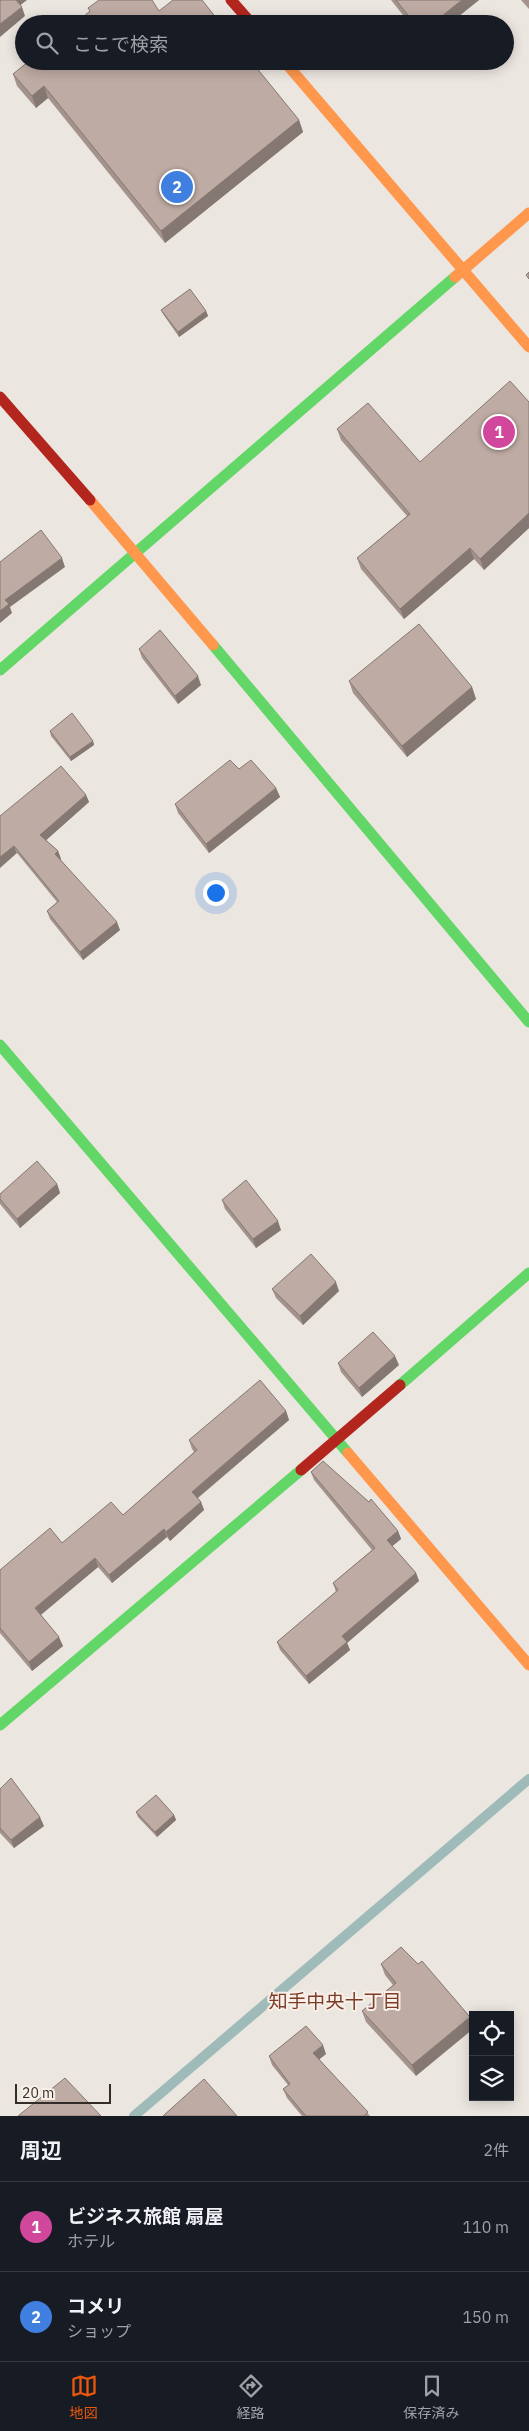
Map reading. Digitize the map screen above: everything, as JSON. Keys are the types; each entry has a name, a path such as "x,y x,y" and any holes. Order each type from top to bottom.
{"street":[{"path":"231,0 244,15"},
{"path":"292,70 529,347"},
{"path":"0,670 529,213"},
{"path":"0,397 136,554 529,1022"},
{"path":"0,1045 529,1665"},
{"path":"0,1725 336,1441 529,1272"}],"building":[{"path":"0,0 16,0 22,7 0,24"},
{"path":"99,0 152,0 159,11 173,0 202,0 214,15 85,15 90,11 88,8"},
{"path":"396,0 462,0 443,15 408,15"},
{"path":"18,70 258,70 299,120 161,231 44,86 32,96 13,74"},
{"path":"190,289 206,311 178,332 161,310"},
{"path":"510,381 529,402 529,513 480,559 470,548 400,609 357,558 410,514 337,429 368,403 420,462"},
{"path":"41,530 62,558 5,600 9,604 0,611 0,562"},
{"path":"419,624 472,687 402,746 349,681"},
{"path":"160,630 198,676 175,696 139,649"},
{"path":"72,713 93,741 70,757 50,731"},
{"path":"230,760 239,769 251,760 276,788 206,844 175,804"},
{"path":"61,766 86,795 40,835 58,851 55,854 117,922 80,952 47,911 59,901 14,846 0,857 0,816"},
{"path":"37,1161 57,1184 17,1219 0,1199 0,1194"},
{"path":"246,1180 278,1221 253,1239 222,1200"},
{"path":"311,1254 336,1282 300,1316 272,1289"},
{"path":"373,1332 395,1356 359,1388 338,1363"},
{"path":"260,1380 286,1411 192,1492 201,1502 166,1532 164,1529 109,1575 95,1558 35,1608 59,1637 29,1662 0,1628 0,1570 50,1528 62,1543 111,1502 123,1515 197,1450 189,1440"},
{"path":"323,1461 369,1502 371,1499 398,1531 387,1540 416,1573 342,1636 347,1642 306,1676 277,1642 338,1590 333,1583 375,1548 311,1472"},
{"path":"11,1778 40,1817 11,1840 0,1828 0,1789"},
{"path":"156,1795 174,1815 155,1832 136,1812"},
{"path":"401,1947 418,1964 422,1961 469,2016 469,2018 412,2065 362,2011 396,1983 381,1964"},
{"path":"306,2026 323,2045 313,2053 368,2112 364,2116 306,2116 283,2089 290,2084 269,2056"},
{"path":"65,2078 101,2116 18,2116"},
{"path":"204,2079 237,2116 163,2116"}],"waterway":[{"path":"134,2116 529,1779"}],"traffic: fast":[{"path":"0,670 455,277"},
{"path":"213,645 529,1022"},
{"path":"0,1045 348,1453"},
{"path":"400,1385 529,1273"},
{"path":"0,1725 301,1470"}],"traffic: slow":[{"path":"292,70 529,347"},
{"path":"455,277 529,213"},
{"path":"90,500 213,645"},
{"path":"348,1453 529,1665"}],"traffic: jam":[{"path":"231,0 244,15"},
{"path":"0,397 90,500"},
{"path":"301,1470 400,1385"}],"place":[{"name":"コメリ","path":"177,187"},
{"name":"ビジネス旅館 扇屋","path":"499,432"}],"district":[{"name":"知手中央十丁目","path":"335,2001"}]}
